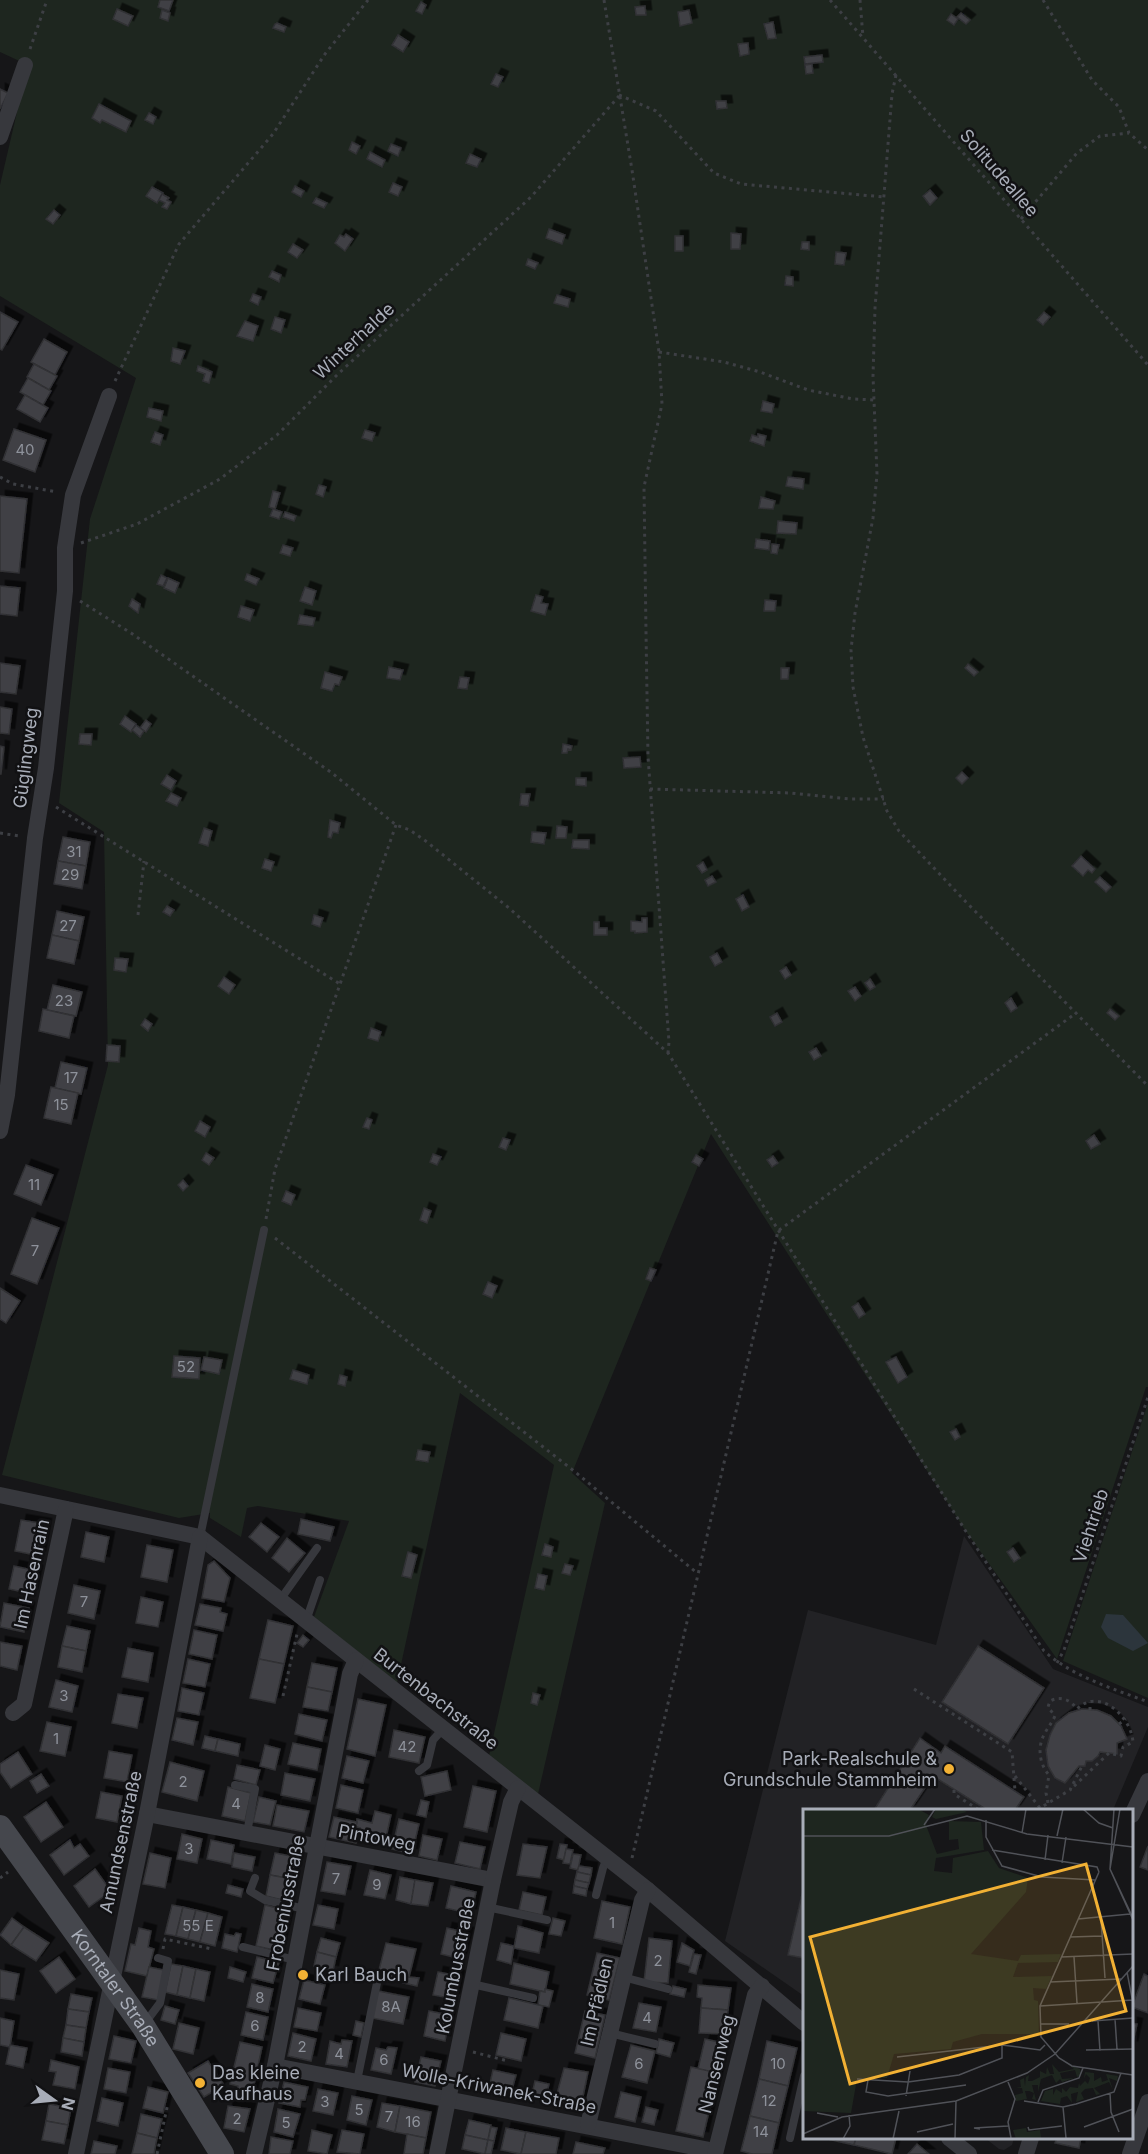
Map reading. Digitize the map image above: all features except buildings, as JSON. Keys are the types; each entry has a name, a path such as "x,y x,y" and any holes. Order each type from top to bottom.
{"street":[{"path":"0,137 25,65"},
{"name":"Güglingweg","path":"0,1131 7,1095 35,837 42,798 66,591 65,548 73,495 109,396"},
{"name":"Burtenbachstraße","path":"0,1495 200,1537 648,1890 803,2022"},
{"name":"Im Hasenrain","path":"13,1713 24,1704 66,1509"},
{"name":"Amundsenstraße","path":"76,2154 147,1814 200,1537"},
{"name":"Frobeniusstraße","path":"254,2154 275,2066 350,1674 356,1660"},
{"path":"1133,1811 1148,1781"},
{"name":"Kolumbusstraße","path":"437,2154 450,2099 487,1907 511,1802 518,1788"},
{"name":"Pintoweg","path":"147,1814 493,1880"},
{"name":"Korntaler Straße","path":"0,1827 143,2026 222,2154"},
{"name":"Im Pfädlen","path":"588,2125 622,1977 642,1900 648,1890"},
{"name":"Nansenweg","path":"715,2152 755,1995 762,1986"},
{"name":"Wolle-Kriwanek-Straße","path":"275,2066 588,2125 715,2152"},
{"path":"1130,2154 1148,2102"},
{"path":"950,2139 969,2154"},
{"path":"1026,2154 1031,2139"}],"lane":[{"path":"200,1537 264,1230"},
{"path":"280,1600 317,1548"},
{"path":"306,1621 320,1580"},
{"path":"419,1771 427,1765 434,1740 443,1729"},
{"path":"235,1785 255,1789 247,1833"},
{"path":"596,1895 607,1858"},
{"path":"255,1878 250,1891 265,1900 305,1909"},
{"path":"487,1907 547,1920"},
{"path":"243,1947 295,1960"},
{"path":"143,2026 160,2003 168,1960 160,1959"},
{"path":"622,1977 668,1989"},
{"path":"357,2081 378,1978 396,1978"},
{"path":"472,1984 533,1998"},
{"path":"609,2033 655,2044"},
{"path":"790,2138 803,2080"}],"path":[{"path":"25,65 47,0"},
{"path":"109,396 179,244 273,134 325,54 368,0"},
{"path":"604,0 633,170 659,352 662,404 644,487 648,757 668,1053"},
{"name":"Solitudeallee","path":"831,0 1148,365"},
{"path":"860,0 863,37"},
{"path":"1043,0 1092,80 1119,107 1129,134 1148,150"},
{"path":"896,75 892,94 875,308 873,375 877,474 873,518 855,613 851,650 853,687 863,737 887,811 899,831 1148,1086"},
{"path":"619,95 656,111 714,173 741,184 884,198"},
{"name":"Winterhalde","path":"65,548 137,524 220,478 277,435 339,373 531,197 619,95"},
{"path":"1021,219 1077,153 1100,136 1129,134"},
{"path":"659,352 723,362 760,372 808,390 853,399 875,400"},
{"path":"0,477 13,484 73,495"},
{"path":"66,591 332,773 396,825 410,830 427,842 508,908 668,1053 971,1539 1044,1651 1076,1674 1148,1702"},
{"path":"650,789 792,793 850,799 884,799"},
{"path":"42,798 340,984"},
{"path":"396,825 276,1169 264,1230 574,1471 697,1574"},
{"path":"138,915 144,861"},
{"path":"626,1873 631,1864 778,1231 1076,1012"},
{"name":"Viehtrieb","path":"1058,1663 1148,1397"},
{"path":"283,1696 298,1630 306,1621"},
{"path":"914,1689 1012,1752 1014,1791"},
{"path":"1014,1775 1039,1809 1070,1790 1109,1753 1121,1756 1123,1747 1133,1742 1132,1730 1126,1719 1111,1706 1096,1701 1083,1702 1077,1709 1069,1700 1056,1697 1050,1701 1048,1707 1055,1716 1044,1736 1040,1758 1043,1768 1051,1773 1046,1792 1048,1803"},
{"path":"1090,1702 1090,1710"},
{"path":"1119,1724 1126,1719"},
{"path":"1044,1736 1049,1738"},
{"path":"1070,1790 1082,1766"},
{"path":"954,1790 954,1794 972,1803 978,1809"},
{"path":"160,1959 165,1939 212,1948"},
{"path":"460,2048 508,2061"},
{"path":"157,2154 174,2076"}],"shaded area":[{"path":"0,0 1148,0 1148,1387 1146,1387 1057,1659 965,1530 711,1134 572,1473 605,1503 538,1794 489,1756 554,1465 460,1393 397,1683 314,1617 349,1521 258,1506 247,1508 241,1537 210,1518 210,1513 179,1518 2,1475 108,1065 104,832 59,803 90,519 136,378 0,296 0,185 28,65 0,52"},
{"path":"1148,1403 1148,1698 1063,1661"},
{"name":"Park-Realschule & Grundschule Stammheim","path":"964,1536 1053,1669 1148,1707 1148,1727 1113,1809 803,1809 803,1995 725,1941 808,1610 936,1645"},
{"path":"1106,1614 1123,1615 1148,1643 1133,1651 1108,1638 1101,1627"},
{"path":"986,2139 1014,2139 1012,2145 1004,2150"}],"place":[{"name":"Park-Realschule & Grundschule Stammheim","path":"949,1769"},
{"name":"Karl Bauch","path":"303,1975"},
{"name":"Das kleine Kaufhaus","path":"200,2083"}]}
